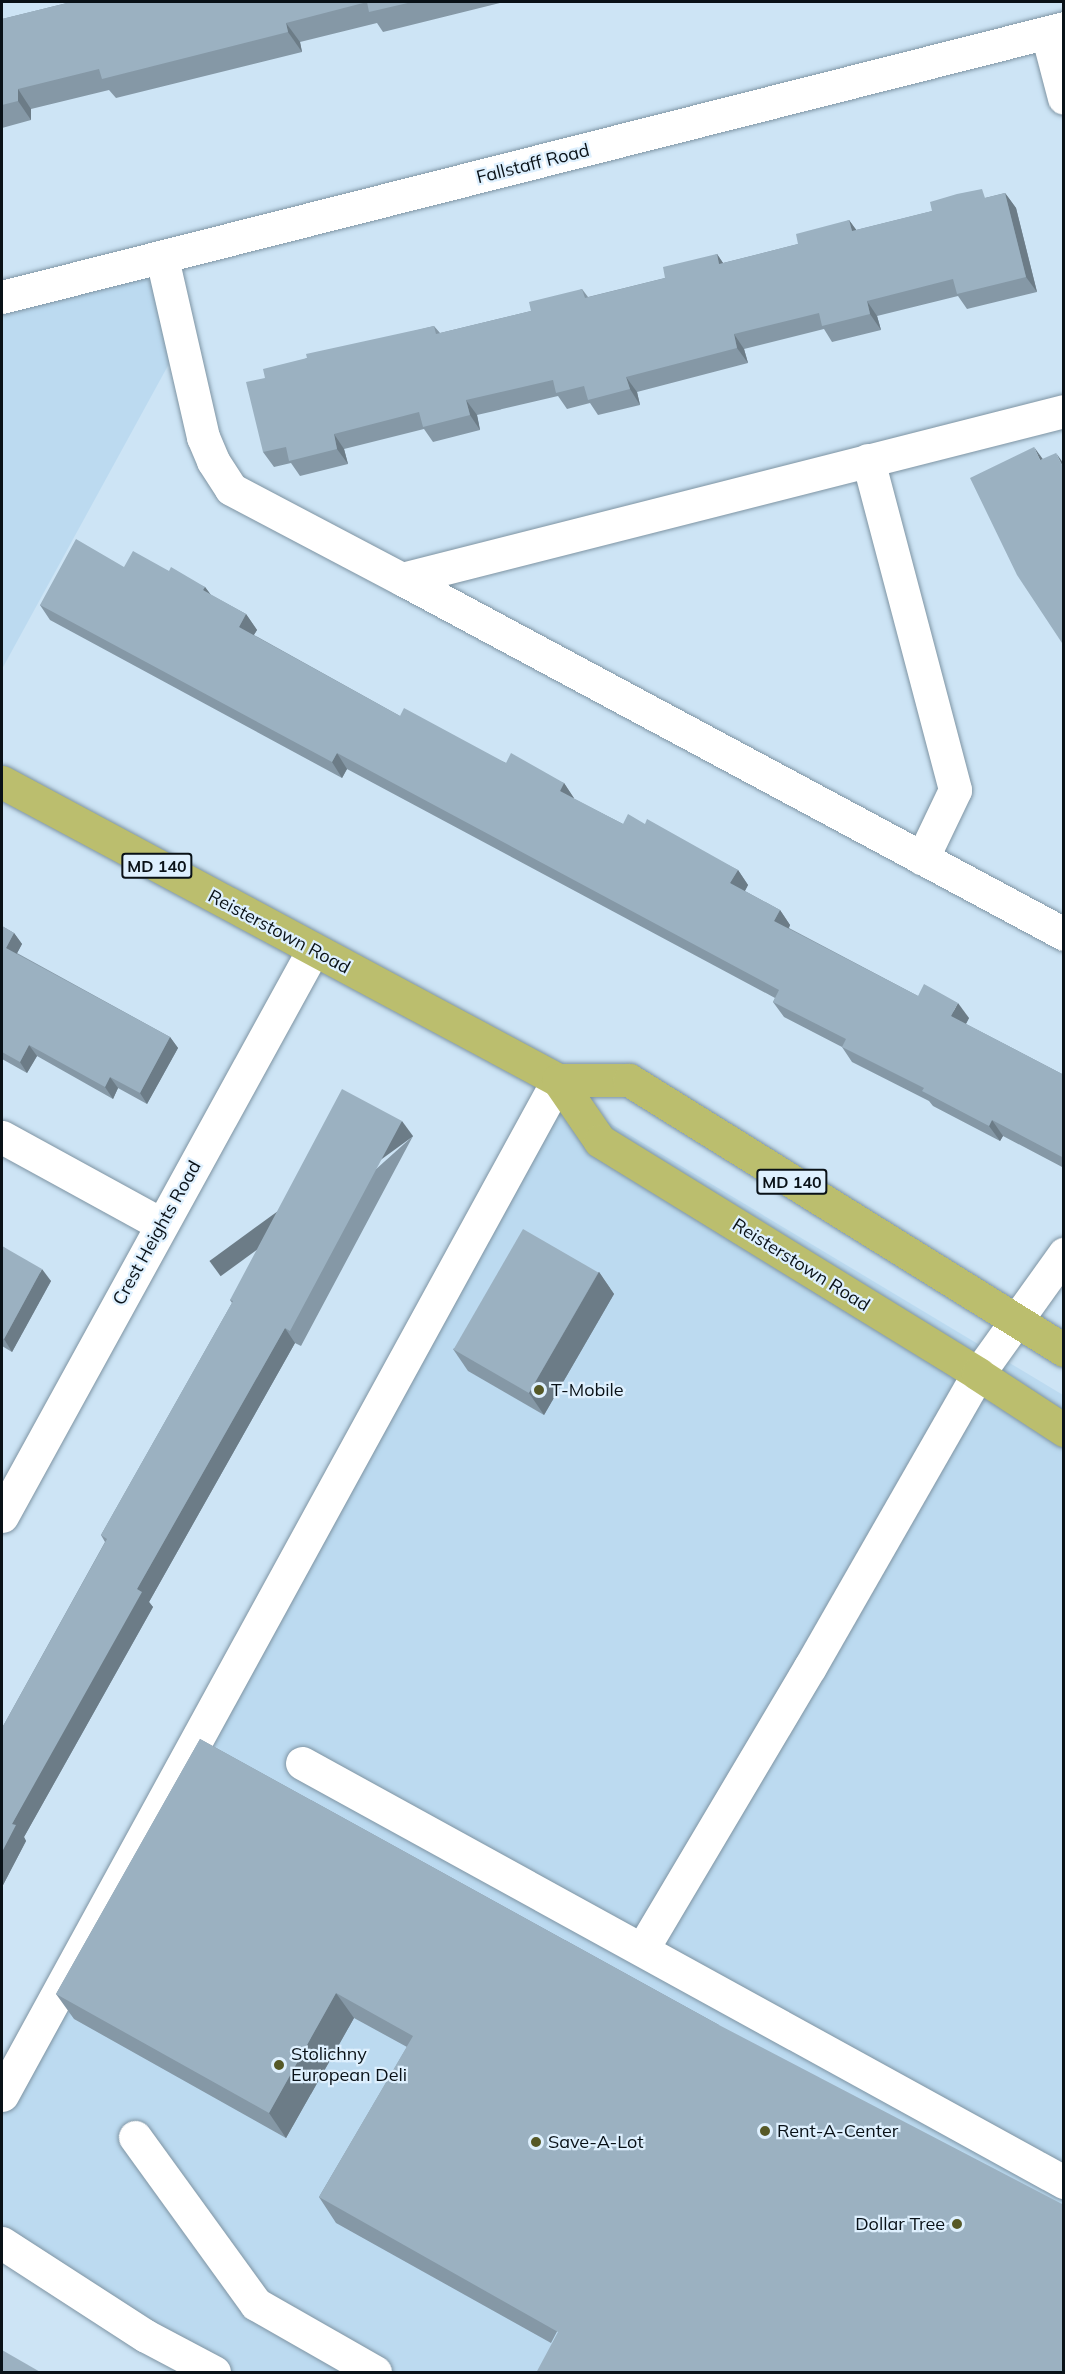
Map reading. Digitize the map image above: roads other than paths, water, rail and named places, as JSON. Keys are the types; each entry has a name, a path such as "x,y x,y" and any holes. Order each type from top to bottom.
{"main road":[{"name":"Reisterstown Road","path":"2,782 558,1080 600,1141 978,1374 1064,1430"},
{"name":"Reisterstown Road","path":"558,1080 629,1080 1064,1350"}],"street":[{"path":"1055,31 1064,98"},
{"name":"Fallstaff Road","path":"2,297 1055,31"},
{"path":"162,258 203,437 213,461 231,489 1064,934"},
{"path":"402,579 1064,411"},
{"path":"868,460 955,790 922,858"},
{"name":"Crest Heights Road","path":"2,1516 12,1470 161,1224 313,950"},
{"path":"2,2095 558,1080"},
{"path":"2,1137 161,1224"},
{"path":"643,1948 810,1667 978,1374 1064,1254"},
{"path":"302,1763 643,1948 1064,2182"},
{"path":"135,2137 256,2304 375,2373"},
{"path":"2,2243 146,2336 214,2373"}],"place":[{"name":"T-Mobile","path":"539,1390"},
{"name":"Stolichny European Deli","path":"279,2065"},
{"name":"Rent-A-Center","path":"765,2131"},
{"name":"Save-A-Lot","path":"536,2142"},
{"name":"Dollar Tree","path":"957,2224"}]}
